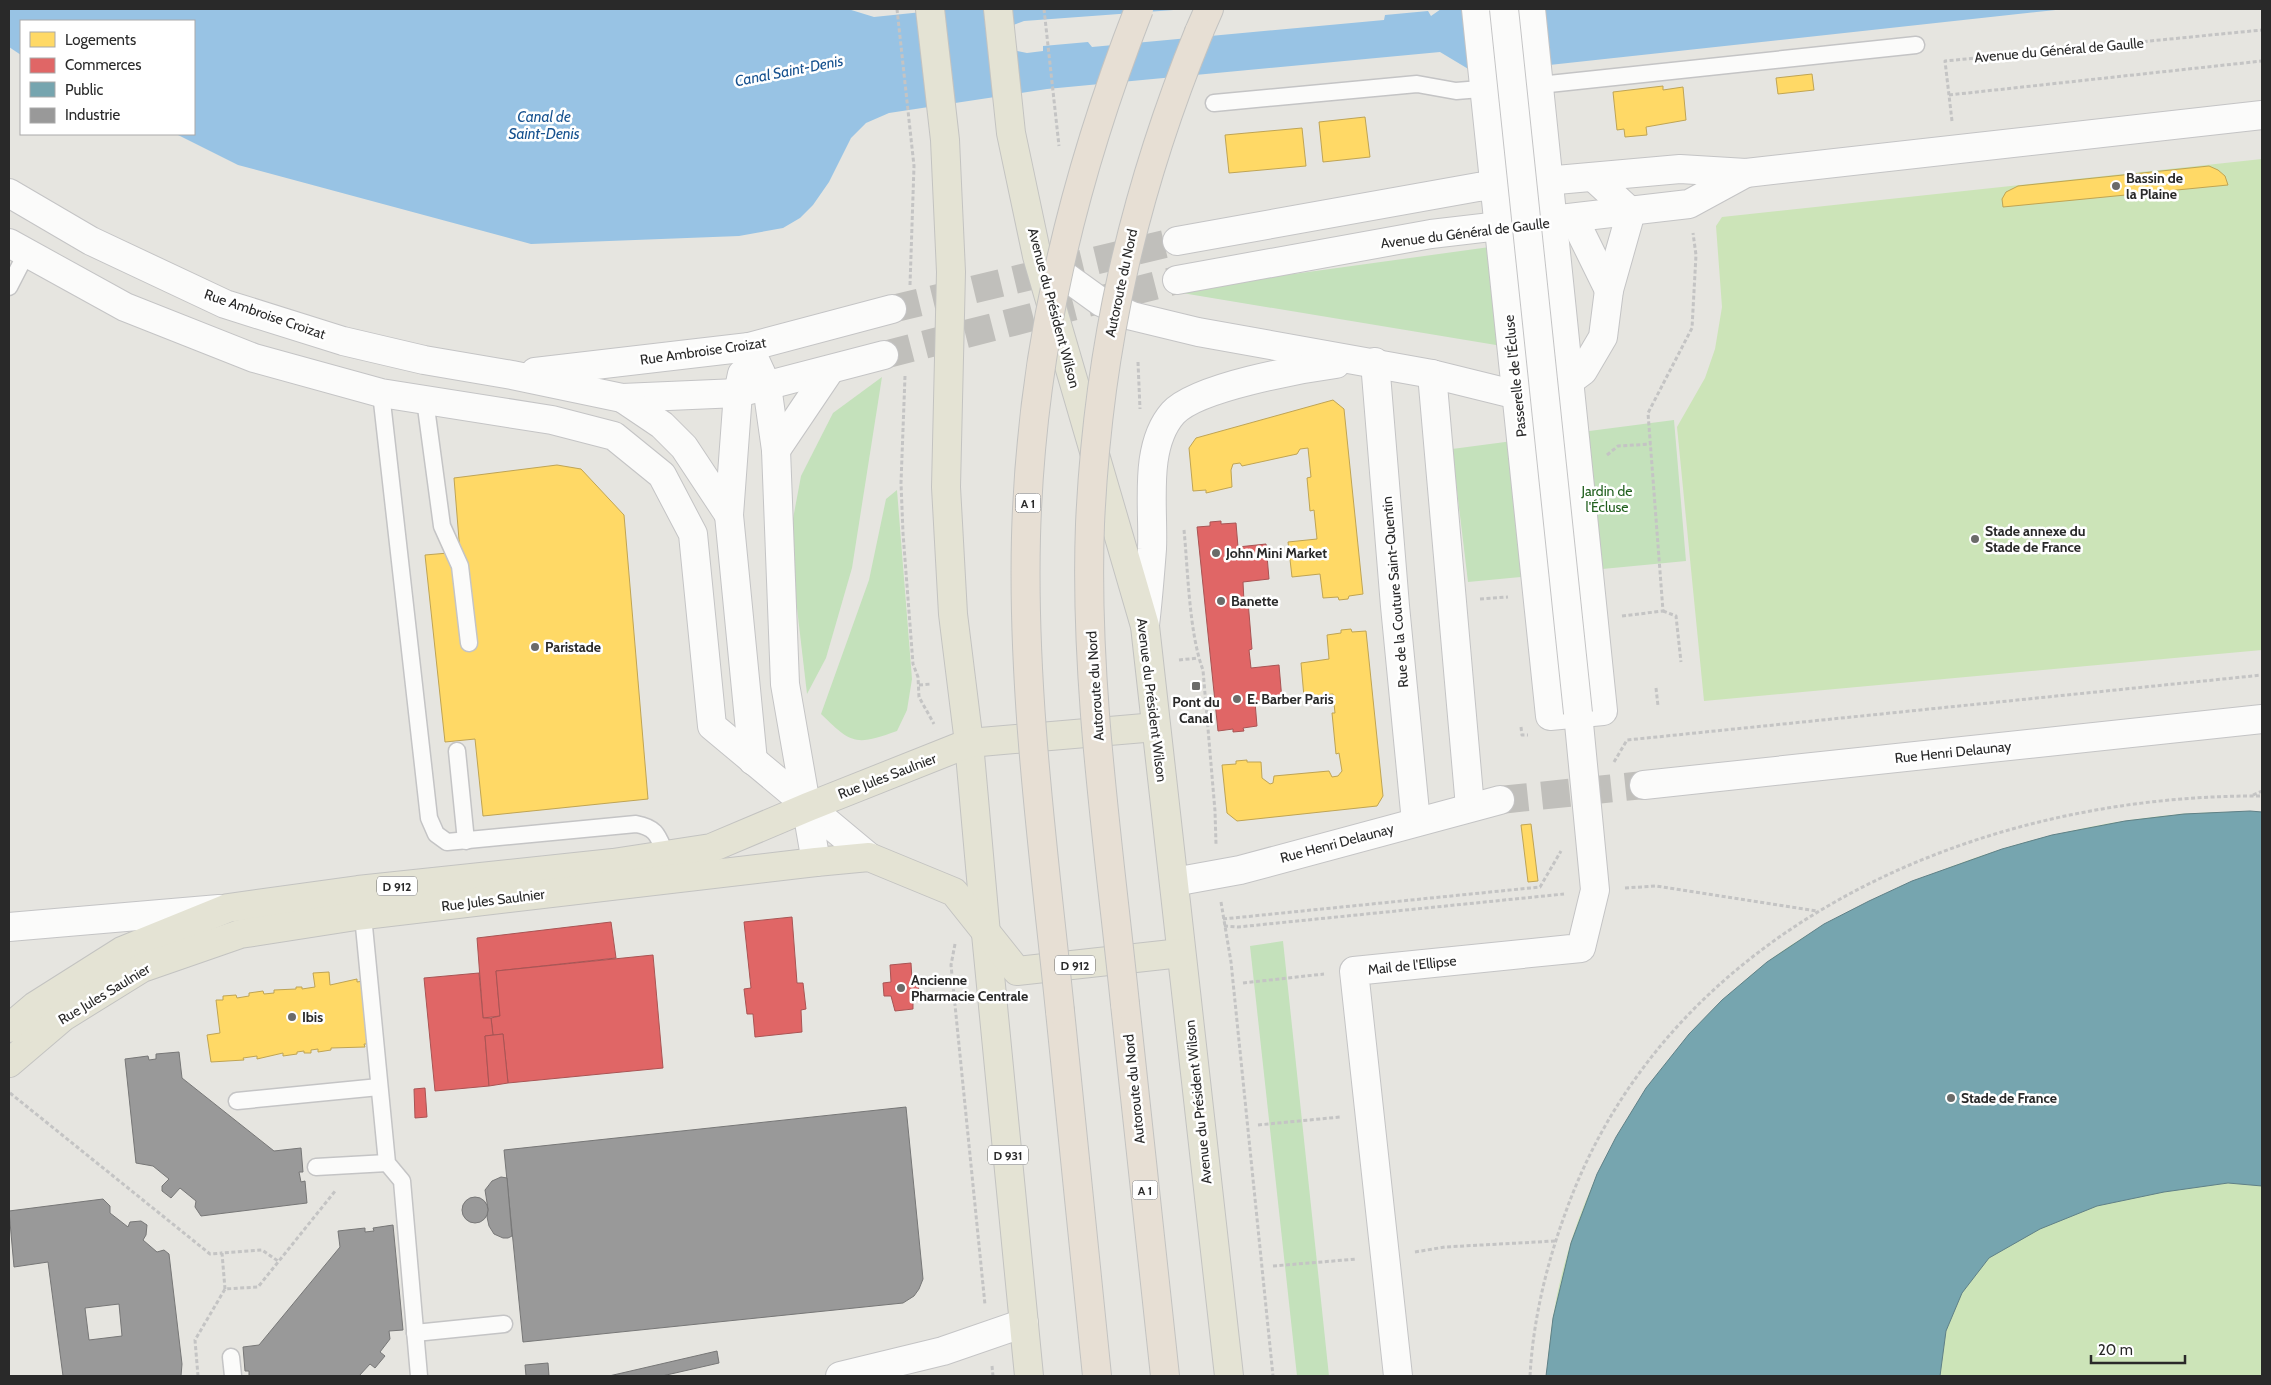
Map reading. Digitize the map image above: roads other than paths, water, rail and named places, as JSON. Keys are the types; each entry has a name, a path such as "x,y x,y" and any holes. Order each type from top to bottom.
{"highway":[{"name":"A 1","path":"1097,1376 1038,785 1029,666 1026,538 1033,423 1051,304 1077,191 1111,82 1139,9"},
{"name":"Autoroute du Nord","path":"1165,1376 1101,767 1092,636 1090,526 1096,439 1109,337 1135,218 1171,100 1209,9"}],"main road":[{"path":"930,9 945,140 950,272 946,487 953,614 969,743 986,934"},
{"name":"Avenue du Président Wilson","path":"998,9 1011,133 1037,256 1145,626 1229,1376"},
{"name":"D 912","path":"969,743 1156,727"},
{"name":"Rue Jules Saulnier","path":"9,1028 35,1006 122,951 228,908 358,890 613,863 711,848 969,743"},
{"name":"Rue Jules Saulnier","path":"9,1063 63,1017 142,968 240,934 363,916 869,857 954,892 986,934"},
{"name":"D 912","path":"986,934 1017,971 1181,954"},
{"name":"D 931","path":"986,934 1030,1376"}],"street":[{"name":"Passerelle de l'Écluse","path":"1476,9 1550,716 1603,711 1531,9"},
{"name":"Passerelle de l'Écluse","path":"1504,9 1578,713"},
{"name":"Avenue du Général de Gaulle","path":"1177,240 1478,187 1680,168 1746,173 2262,115"},
{"name":"Avenue du Général de Gaulle","path":"1177,280 1432,234 1574,219 1689,204 1746,173"},
{"path":"1037,256 1101,302 1132,316 1198,332 1432,374 1509,393 1548,397 1583,371 1603,337 1609,290 1631,212 1593,177 1574,219 1609,290"},
{"name":"Rue Ambroise Croizat","path":"9,193 91,241 225,304 343,341 424,360 512,375 622,398 738,393 884,355"},
{"path":"18,248 124,306 254,358 381,393 552,420 614,436 662,475 692,534 712,726 869,857"},
{"name":"Rue Ambroise Croizat","path":"512,375 749,347 901,301"},
{"path":"749,347 767,386 776,450 786,684 816,862"},
{"path":"749,347 738,393 729,514 753,761"},
{"path":"1145,626 1152,548 1152,473 1159,435 1173,414 1180,406 1199,396 1289,370 1367,361"},
{"name":"Rue de la Couture Saint-Quentin","path":"1367,361 1395,606 1416,822"},
{"path":"776,450 830,370"},
{"path":"1432,374 1470,807"},
{"path":"622,398 662,425 684,447 729,514"},
{"name":"Mail de l'Ellipse","path":"1398,1376 1354,971 1581,948 1595,890 1578,713"},
{"name":"Rue Henri Delaunay","path":"1644,785 2262,718"},
{"name":"Rue Henri Delaunay","path":"1174,882 1234,871 1500,800"},
{"path":"9,927 228,908"},
{"path":"840,1376 943,1351 1024,1323"}],"lane":[{"path":"1214,103 1417,84 1456,91 1552,84 1916,45"},
{"path":"1552,84 1562,179"},
{"path":"9,287 18,248"},
{"path":"381,393 429,818 436,834 446,842 636,824 648,826 656,832 666,855"},
{"path":"425,400 442,526 460,566 469,643"},
{"path":"457,751 466,841"},
{"path":"363,916 387,1163 402,1181 419,1376"},
{"path":"237,1101 379,1087"},
{"path":"316,1167 387,1163"},
{"path":"415,1333 504,1324"},
{"path":"231,1357 233,1376"}],"water":[{"name":"Canal de Saint-Denis","path":"9,9 848,9 874,17 951,9 1187,9 1024,21 990,34 991,46 1027,53 1043,51 1043,46 1088,42 1092,47 1384,20 1385,15 1428,11 1431,16 1441,9 2065,9 1475,73 1440,52 1047,89 889,113 866,123 851,138 829,182 813,205 800,218 783,228 739,236 531,244 238,165 178,135 195,135 195,20 20,20 20,54 9,47"}],"tunnel":[{"path":"892,309 1177,241"},
{"path":"884,355 1177,280"},
{"path":"1500,800 1644,785"}],"place":[{"name":"Bassin de la Plaine","path":"2116,186"},
{"name":"Stade annexe du Stade de France","path":"1975,539"},
{"name":"John Mini Market","path":"1216,553"},
{"name":"Banette","path":"1221,601"},
{"name":"Paristade","path":"535,647"},
{"name":"Pont du Canal","path":"1196,686"},
{"name":"E. Barber Paris","path":"1237,699"},
{"name":"Ancienne Pharmacie Centrale","path":"901,988"},
{"name":"Ibis","path":"292,1017"},
{"name":"Stade de France","path":"1951,1098"}],"water label":[{"name":"Canal Saint-Denis","path":"789,71"}],"park label":[{"name":"Jardin de l'Écluse","path":"1607,500"}]}
